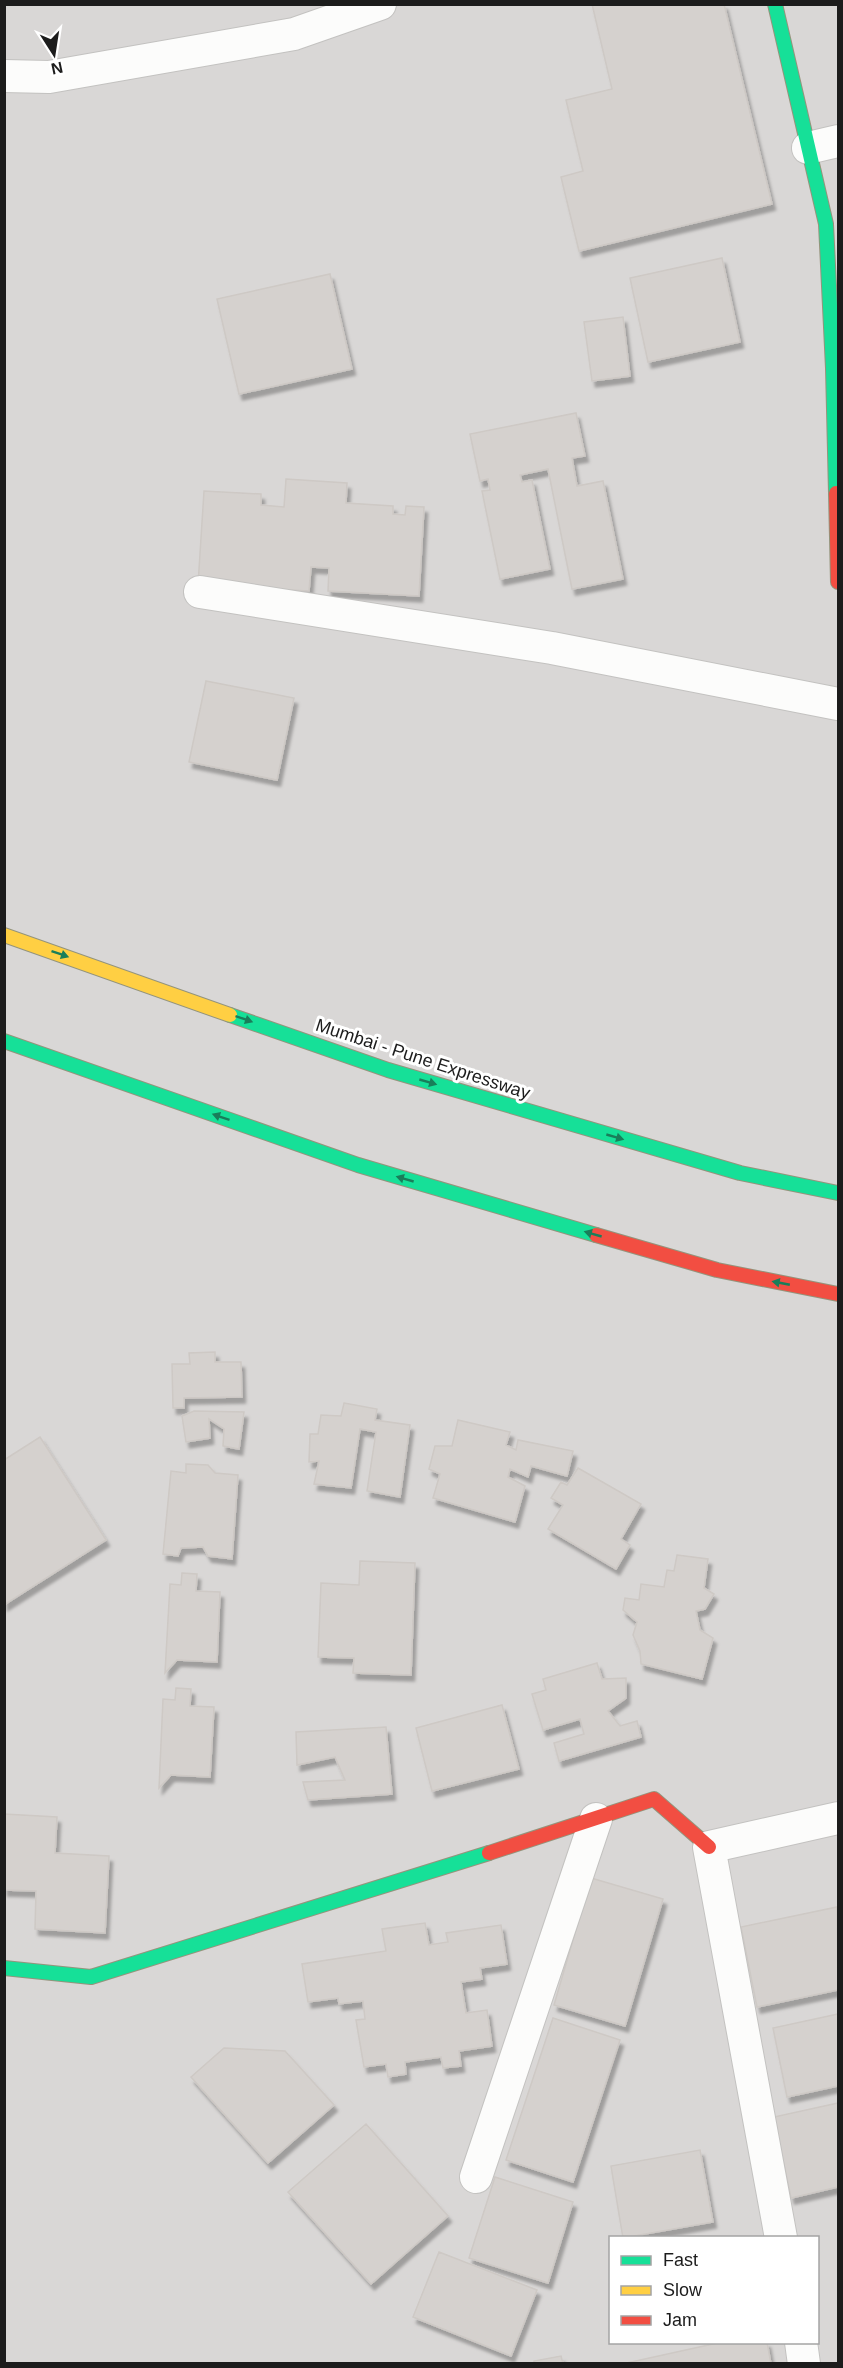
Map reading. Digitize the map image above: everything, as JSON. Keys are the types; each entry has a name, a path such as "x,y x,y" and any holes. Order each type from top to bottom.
{"main road":[{"path":"775,4 826,224 833,368 838,582"},
{"name":"Mumbai - Pune Expressway","path":"4,935 388,1070 740,1173 838,1193"},
{"path":"4,1041 358,1165 717,1270 838,1294"},
{"path":"4,1968 91,1977 654,1799 709,1847"}],"street":[{"path":"4,76 49,76 294,34 380,4"},
{"path":"808,148 838,141"},
{"path":"200,592 552,648 838,704"},
{"path":"781,2236 709,1847 838,1818"},
{"path":"476,2177 596,1819"},
{"path":"801,2344 804,2364"}],"shaded area":[{"path":"5,5 838,5 838,2363 5,2364"}],"building":[{"path":"592,4 724,4 772,204 579,251 561,177 583,171 566,100 612,89"},
{"path":"722,258 740,342 648,362 630,278"},
{"path":"330,274 352,369 239,394 217,299"},
{"path":"623,317 630,376 592,381 584,322"},
{"path":"576,413 585,456 572,458 577,486 603,481 623,579 572,589 548,469 520,475 522,482 532,480 550,569 500,579 482,491 490,490 488,479 480,481 470,434"},
{"path":"286,479 347,483 346,503 393,506 393,514 405,515 406,506 424,507 419,596 328,591 329,568 311,567 309,591 198,585 204,491 261,494 261,505 284,507"},
{"path":"206,681 294,698 277,780 189,762"},
{"path":"215,1352 215,1362 241,1362 242,1397 184,1398 184,1408 173,1408 172,1364 190,1364 189,1353"},
{"path":"344,1403 377,1409 375,1420 410,1425 400,1497 367,1491 376,1432 360,1429 351,1488 314,1484 319,1461 309,1462 310,1434 318,1434 321,1415 341,1416"},
{"path":"194,1411 244,1412 239,1449 223,1446 224,1429 209,1419 210,1438 186,1442 182,1416"},
{"path":"458,1420 510,1432 506,1445 516,1450 518,1440 573,1451 567,1476 531,1466 528,1477 510,1469 508,1477 525,1486 515,1522 433,1498 440,1474 429,1469 435,1446 452,1446"},
{"path":"40,1437 106,1540 4,1605 4,1460"},
{"path":"186,1464 208,1465 215,1473 238,1475 232,1559 208,1556 203,1547 181,1548 178,1556 163,1554 171,1471 186,1473"},
{"path":"578,1468 641,1504 621,1539 630,1545 616,1569 548,1529 563,1505 551,1498 561,1482 567,1485"},
{"path":"677,1555 708,1559 704,1588 714,1594 705,1609 696,1611 700,1630 713,1638 702,1679 641,1664 640,1651 633,1635 637,1622 623,1610 625,1598 639,1600 641,1584 664,1587 667,1570 674,1571"},
{"path":"360,1561 415,1563 411,1675 353,1673 354,1658 318,1657 321,1583 359,1585"},
{"path":"182,1573 197,1574 196,1591 220,1592 217,1662 177,1660 165,1673 170,1584 181,1585"},
{"path":"597,1663 602,1679 626,1678 626,1698 608,1711 620,1726 637,1721 641,1737 559,1761 554,1743 584,1734 580,1719 543,1730 532,1694 546,1690 543,1679"},
{"path":"176,1688 191,1689 190,1706 214,1707 210,1777 171,1775 159,1788 163,1699 175,1700"},
{"path":"502,1705 519,1769 432,1791 416,1728"},
{"path":"386,1727 392,1794 308,1800 303,1782 345,1780 335,1757 297,1765 296,1732"},
{"path":"4,1814 57,1817 55,1853 109,1856 105,1933 35,1929 36,1891 4,1890"},
{"path":"591,1878 663,1899 625,2026 554,2005"},
{"path":"837,1907 838,1990 757,2007 741,1927"},
{"path":"425,1923 429,1945 448,1942 446,1933 501,1925 507,1964 480,1968 482,1979 461,1982 466,2013 487,2010 492,2046 459,2051 461,2066 443,2068 441,2057 405,2062 406,2074 388,2077 386,2064 364,2067 356,2020 365,2019 363,2001 339,2004 338,1998 308,2002 302,1964 386,1951 382,1929"},
{"path":"838,2014 838,2086 787,2097 773,2028"},
{"path":"553,2018 620,2040 573,2182 506,2160"},
{"path":"224,2048 285,2051 334,2105 268,2163 191,2077"},
{"path":"838,2103 838,2187 791,2198 774,2117"},
{"path":"366,2124 448,2216 371,2284 288,2192"},
{"path":"700,2150 713,2222 623,2236 611,2166"},
{"path":"495,2177 573,2202 548,2283 469,2258"},
{"path":"439,2252 537,2290 511,2356 413,2317"},
{"path":"713,2344 767,2344 771,2364 622,2364"},
{"path":"561,2356 563,2364 534,2364 534,2361"}],"traffic: fast":[{"path":"775,4 826,224 836,493"},
{"path":"230,1015 388,1070 740,1173 838,1193"},
{"path":"4,1041 358,1165 596,1235"},
{"path":"4,1968 91,1977 489,1853"}],"traffic: slow":[{"path":"4,935 230,1015"}],"traffic: jam":[{"path":"836,493 838,582"},
{"path":"596,1235 717,1270 838,1294"},
{"path":"489,1853 654,1799 709,1847"}]}
